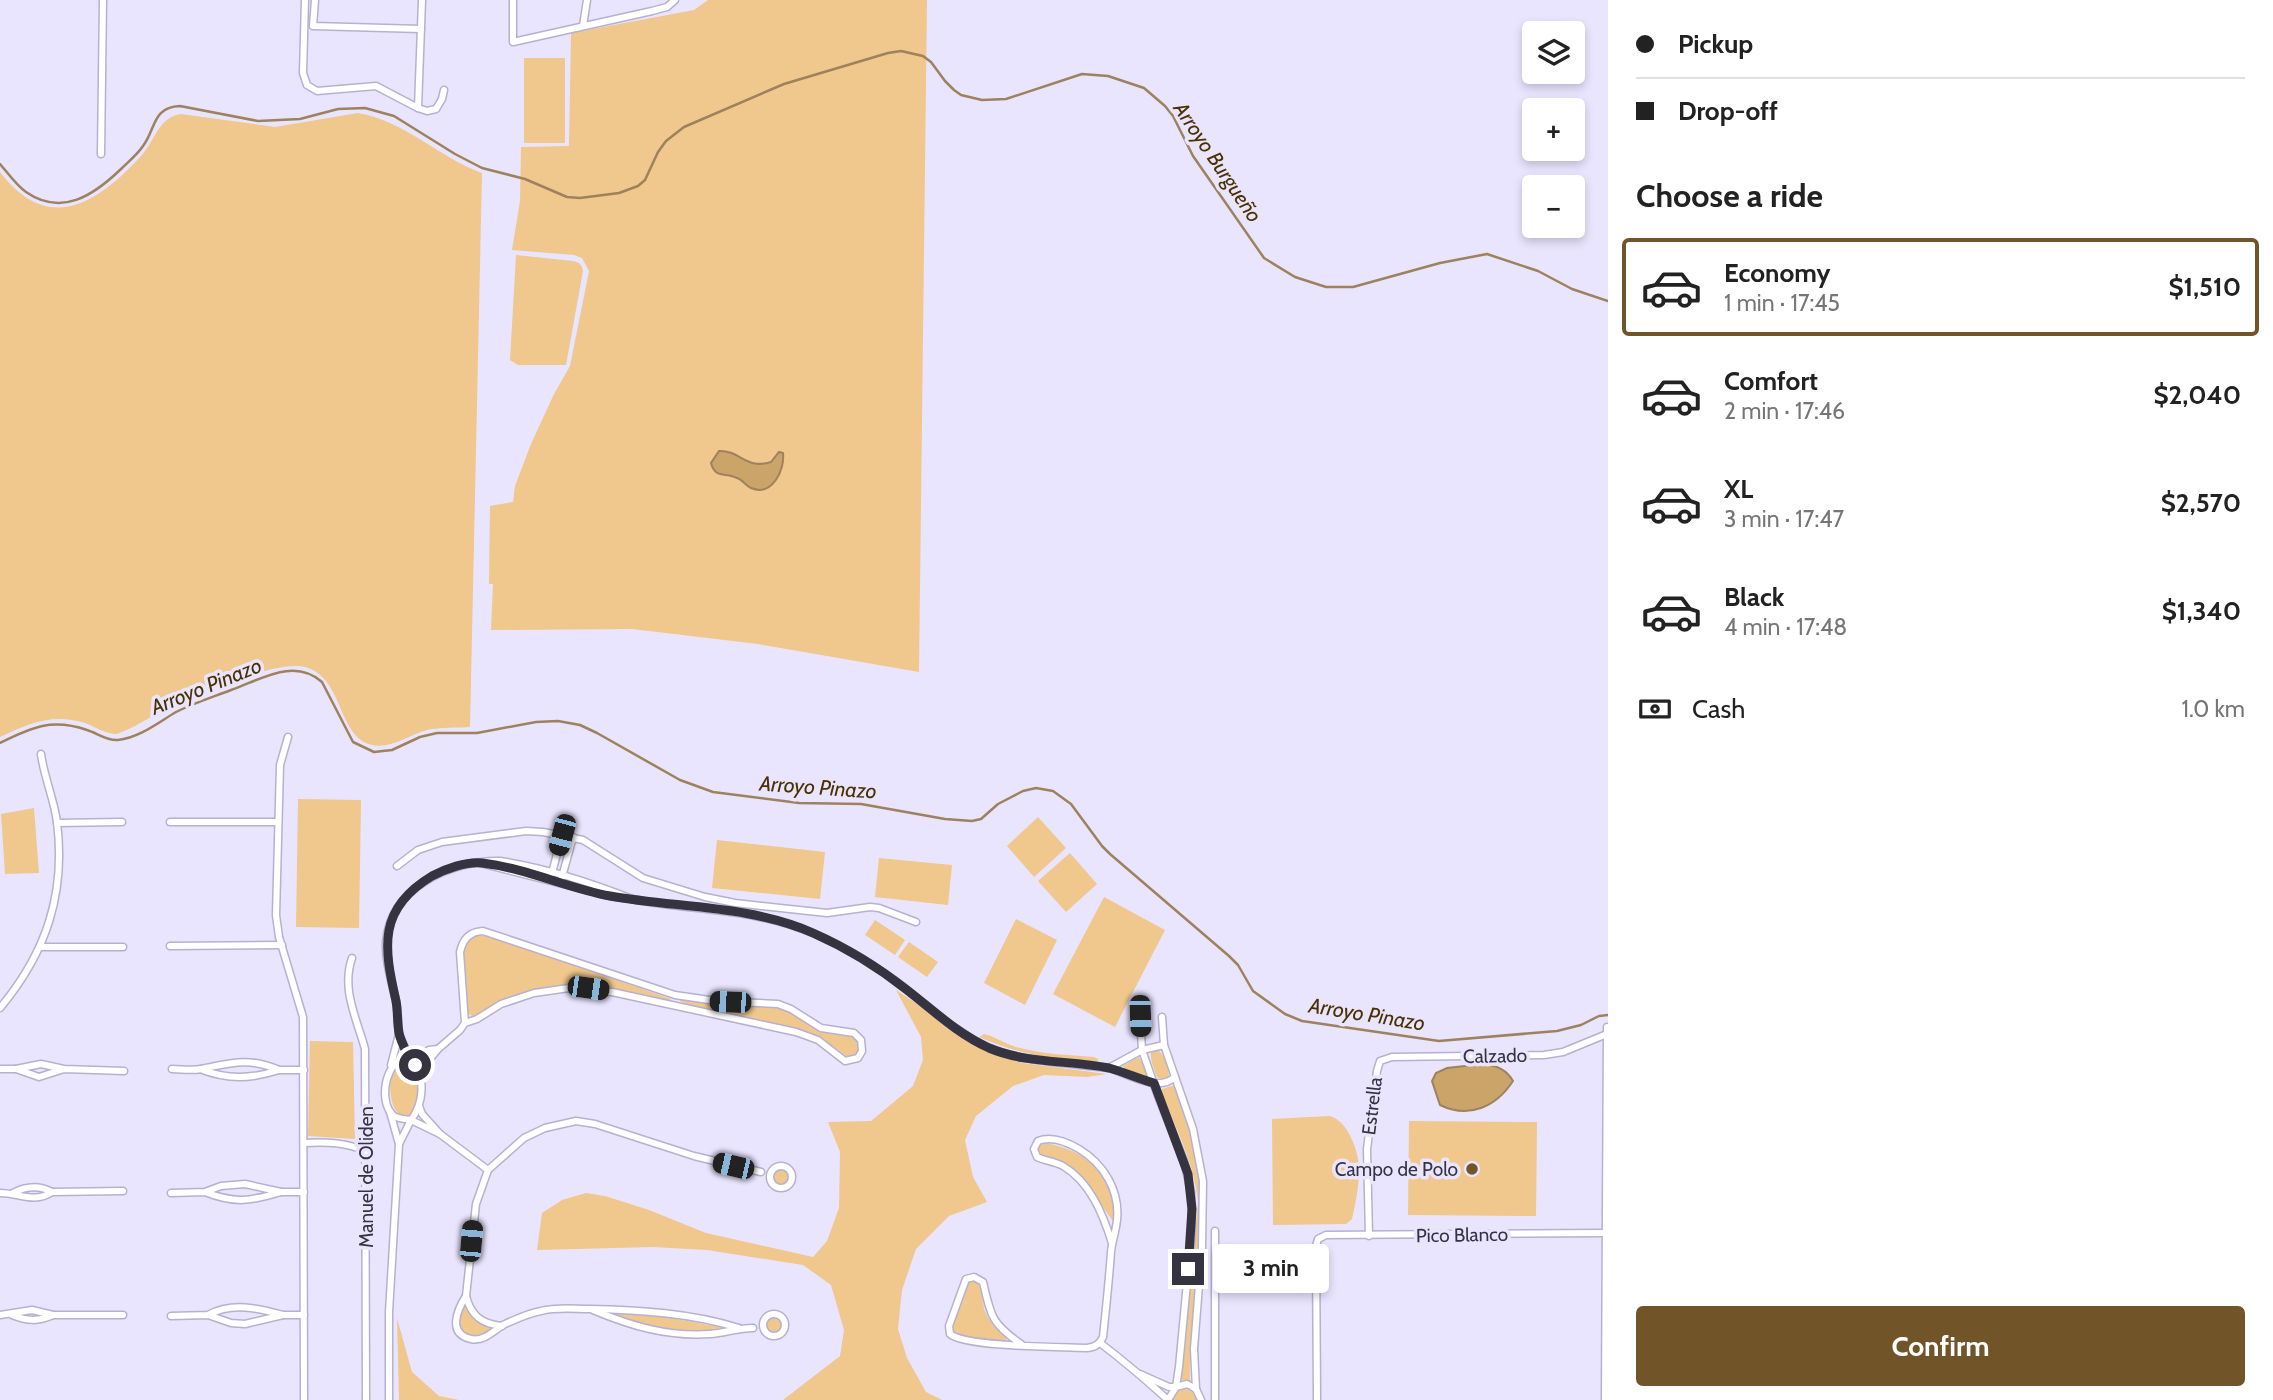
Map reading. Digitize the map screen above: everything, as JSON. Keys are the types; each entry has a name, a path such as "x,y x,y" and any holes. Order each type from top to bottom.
{"street":[{"path":"101,154 103,0"},
{"path":"305,0 303,73 307,85 317,91 376,86 427,111 436,109 444,90"},
{"path":"315,0 313,26 421,29"},
{"path":"418,107 422,0"},
{"path":"513,0 513,42 667,7 675,0"},
{"path":"583,26 587,0"},
{"path":"288,737 280,765 276,915 303,1017 304,1400"},
{"path":"0,1008 19,984 40,947 57,896 57,823 41,754"},
{"path":"57,823 122,822"},
{"path":"170,822 278,822"},
{"path":"397,866 418,850 442,842 526,831 573,837 592,844 643,878 705,897 827,913 870,907 891,911 916,922"},
{"path":"551,876 562,835"},
{"path":"561,878 573,837"},
{"path":"388,1400 389,1312 399,1144 386,1093 399,1034 397,1005 386,951 388,933 394,915 406,897 429,878 448,870 500,861 561,878 610,896 753,915 797,927 866,961 901,985 953,1028 987,1047 1011,1055 1109,1068 1154,1083 1169,1083 1175,1077"},
{"path":"399,1144 419,1106 422,1069 438,1049 465,1023 517,998 569,988 612,992 810,1036 845,1061 858,1058 862,1051 861,1040 854,1033 821,1028 785,1006 703,1000 675,995 492,933 476,932 466,938 460,953 465,1023"},
{"path":"170,946 282,945"},
{"path":"40,947 123,947"},
{"name":"Manuel de Oliden","path":"352,958 348,973 351,1010 359,1024 365,1049 366,1400"},
{"path":"673,1006 675,995"},
{"path":"1100,1343 1168,1400 1175,1387 1179,1367 1192,1230 1191,1192 1184,1161 1142,1050 1140,1016"},
{"path":"1162,1017 1164,1045 1193,1129 1203,1181 1202,1247 1194,1349 1196,1389 1201,1400"},
{"path":"1605,1400 1607,1027"},
{"path":"399,1034 420,1077"},
{"name":"Calzado","path":"1380,1061 1392,1057 1544,1055 1563,1052 1607,1034"},
{"path":"1109,1068 1142,1050 1164,1045"},
{"path":"390,1069 400,1060 411,1062 429,1050 438,1049"},
{"path":"200,1069 220,1063 245,1061 269,1065 279,1070"},
{"name":"Estrella","path":"1369,1236 1367,1149 1380,1061"},
{"path":"0,1069 41,1064 64,1069 124,1071"},
{"path":"16,1069 39,1077 64,1069"},
{"path":"172,1069 200,1069 227,1077 242,1078 279,1070 304,1070"},
{"path":"419,1106 422,1115 440,1134 488,1170"},
{"path":"390,1110 399,1118 411,1120 440,1134"},
{"path":"739,1328 648,1311 539,1311 502,1326 483,1338 471,1339 464,1336 457,1327 455,1317 466,1296 476,1204 488,1170 524,1138 545,1128 576,1121 604,1126 694,1156 761,1172 780,1166 788,1168 792,1175 791,1182 782,1189 761,1172"},
{"path":"1021,1345 992,1318 983,1282 974,1277 966,1279 950,1321 950,1334 957,1339 1021,1345 1095,1347 1103,1337 1112,1243 1117,1223 1116,1199 1102,1168 1075,1146 1056,1140 1038,1141 1034,1149 1037,1157 1063,1166 1086,1187 1102,1215 1112,1243"},
{"path":"304,1143 344,1144 367,1152"},
{"path":"770,1180 774,1169"},
{"path":"171,1193 205,1192 221,1186 245,1184 281,1192 304,1192"},
{"path":"13,1193 36,1187 52,1192 123,1191"},
{"path":"0,1193 13,1193 35,1199 52,1192"},
{"path":"205,1192 241,1201 281,1192"},
{"path":"1215,1231 1215,1400"},
{"name":"Pico Blanco","path":"1317,1400 1318,1239 1326,1235 1607,1233"},
{"path":"466,1296 471,1310 480,1320 502,1326"},
{"path":"171,1316 208,1315 218,1309 239,1307 283,1315"},
{"path":"592,1309 627,1324 666,1332 712,1334 753,1328 772,1336 784,1329 784,1321 776,1314 769,1315 753,1328"},
{"path":"0,1314 30,1320 41,1320 53,1315 123,1315"},
{"path":"208,1315 218,1321 246,1324 283,1315 304,1315"},
{"path":"764,1320 765,1332"},
{"path":"1140,1374 1169,1387 1187,1384 1196,1389"}],"shaded area":[{"path":"708,0 927,0 919,672 758,644 632,629 491,630 493,584 489,584 490,506 513,502 515,486 531,444 570,366 589,271 582,258 574,255 512,250 520,201 521,147 569,146 571,33 694,10"},
{"path":"524,58 565,58 565,143 524,143"},
{"path":"358,113 375,117 406,131 482,173 470,727 427,730 386,745 372,745 361,740 352,731 327,682 318,673 305,667 291,666 255,674 214,688 117,734 73,720 52,719 31,724 0,737 0,172 18,192 37,203 55,207 73,206 108,187 125,172 142,155 162,124 174,116 181,114 275,127"},
{"path":"516,255 573,261 582,267 566,365 518,365 510,360"},
{"path":"719,451 732,453 755,464 771,462 779,452 783,453 782,467 771,485 758,490 733,476 715,471 711,463"},
{"path":"298,799 361,800 359,928 296,927"},
{"path":"34,808 39,873 5,874 1,814"},
{"path":"1038,817 1066,848 1034,877 1007,846"},
{"path":"717,840 825,852 820,899 712,888"},
{"path":"1070,853 1097,884 1066,912 1038,881"},
{"path":"879,858 952,865 948,905 875,897"},
{"path":"1104,897 1165,930 1115,1027 1053,994"},
{"path":"1016,919 1057,940 1025,1005 984,983"},
{"path":"875,920 905,940 895,955 865,935"},
{"path":"478,935 490,936 671,999 670,1001 592,986 570,986 525,994 473,1016 468,1013 464,952 468,942"},
{"path":"909,942 938,962 927,977 898,957"},
{"path":"896,990 987,1050 1022,1063 1107,1074 1087,1077 1044,1075 1013,1086 976,1116 965,1140 973,1177 987,1202 949,1216 916,1249 902,1290 898,1329 907,1358 926,1392 942,1400 783,1400 840,1356 844,1330 831,1285 803,1265 707,1250 653,1247 537,1250 542,1213 562,1200 586,1193 649,1210 706,1233 813,1257 827,1241 839,1208 840,1152 828,1122 871,1121 913,1086 923,1060 921,1037"},
{"path":"682,998 721,1005 780,1008 829,1034 856,1037 860,1048 849,1058 819,1036 691,1007 680,1001"},
{"path":"984,1034 1025,1049 1094,1057 1098,1062 1052,1058 1023,1052 979,1037"},
{"path":"310,1041 353,1042 355,1139 308,1136"},
{"path":"1156,1049 1164,1057 1168,1069 1169,1076 1163,1080 1157,1077 1152,1061 1151,1051"},
{"path":"1139,1057 1147,1074 1146,1077 1123,1066"},
{"path":"407,1063 415,1069 418,1096 414,1112 407,1116 397,1112 394,1107 390,1086 396,1069 400,1064"},
{"path":"1483,1064 1501,1069 1513,1081 1499,1098 1481,1108 1471,1110 1461,1111 1440,1105 1432,1081 1436,1073 1447,1068"},
{"path":"1175,1086 1190,1132 1201,1204 1190,1382 1180,1380 1198,1201 1189,1159 1162,1094 1162,1089"},
{"path":"1329,1116 1344,1127 1352,1139 1358,1159 1358,1181 1352,1219 1346,1224 1273,1225 1272,1119"},
{"name":"Campo de Polo","path":"1409,1121 1537,1122 1536,1216 1408,1215"},
{"path":"1046,1143 1075,1153 1098,1169 1112,1193 1115,1224 1095,1196 1062,1163 1040,1156 1037,1152 1039,1146"},
{"path":"778,1169 784,1169 789,1177 787,1183 778,1185 773,1180 773,1174"},
{"path":"973,1280 981,1290 989,1319 1007,1338 1004,1342 967,1339 954,1333 953,1326 966,1287 968,1282"},
{"path":"466,1305 477,1320 494,1329 473,1337 464,1332 460,1311"},
{"path":"612,1313 652,1315 727,1328 711,1331 667,1330 638,1325"},
{"path":"771,1316 777,1316 782,1324 780,1330 771,1332 766,1327 766,1321"},
{"path":"397,1318 412,1372 439,1396 459,1400 399,1400"},
{"path":"1179,1389 1194,1393 1198,1400 1171,1400"}],"waterway":[{"name":"Arroyo Burgueño","path":"0,164 26,192 52,203 65,203 89,194 111,178 141,149 159,115 171,107 180,106 258,121 300,119 338,109 365,108 394,116 482,168 525,179 567,197 580,198 619,193 638,186 645,180 666,141 684,127 784,84 901,51 923,56 954,90 961,95 982,100 1006,99 1082,74 1108,76 1144,88 1173,116 1193,156 1264,258 1295,277 1326,287 1353,287 1440,263 1487,254 1538,271 1572,289 1608,301"},
{"name":"Arroyo Pinazo","path":"0,743 32,729 53,725 75,726 110,739 126,739 176,712 265,676 300,671 322,682 353,742 374,752 392,750 420,737 437,733 477,733 536,722 558,721 580,725 680,780 713,792 799,803 861,804 945,819 972,821 981,819 998,804 1023,791 1036,788 1053,791 1071,804 1110,854 1238,965 1253,991 1285,1014 1302,1021 1439,1041 1557,1031 1608,1015"}],"place":[{"name":"Campo de Polo","path":"1472,1169"}],"route":[{"path":"415,1065 411,1062 399,1034 386,940 394,915 406,897 421,883 438,873 480,863 610,896 753,915 785,922 850,951 884,972 953,1028 987,1047 1011,1055 1109,1068 1154,1083 1188,1174 1192,1209 1188,1269"}]}
